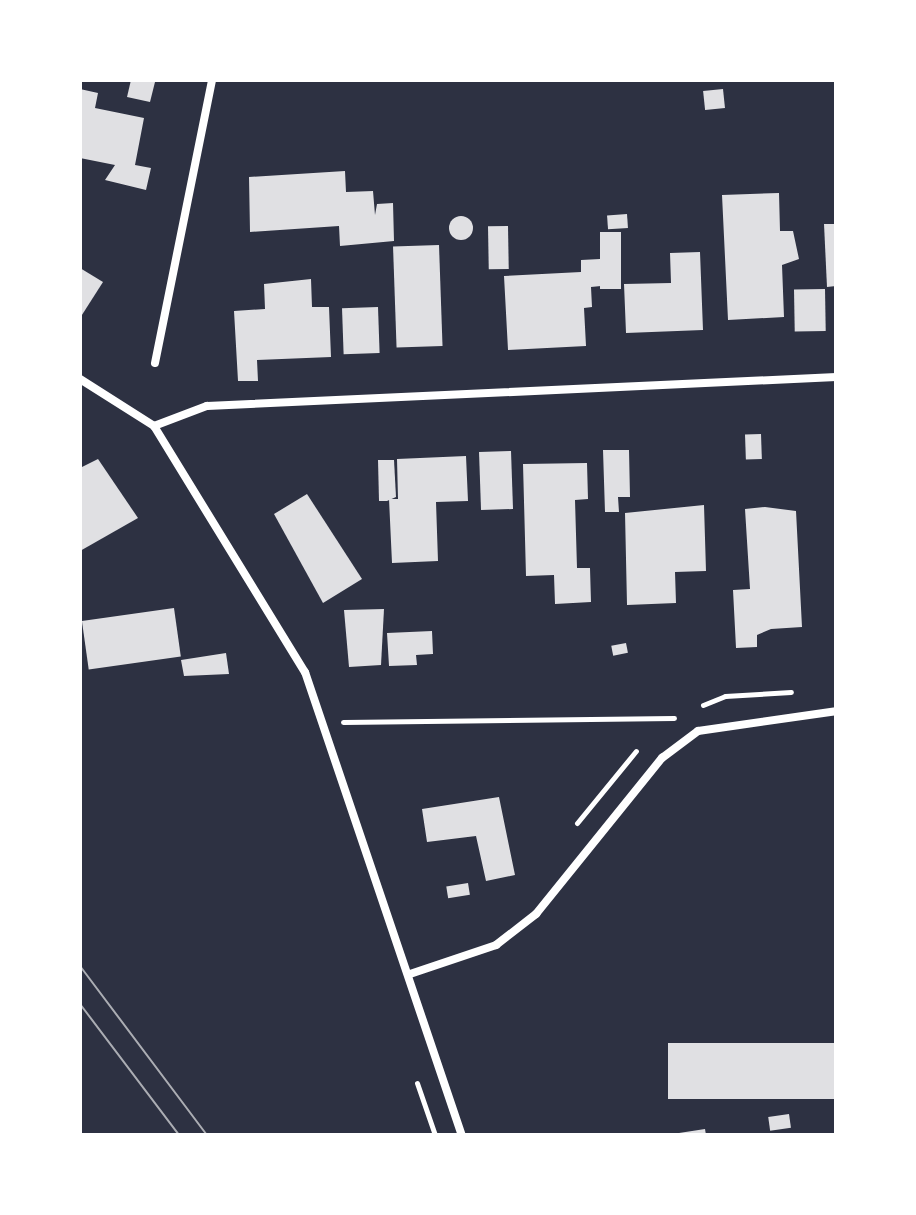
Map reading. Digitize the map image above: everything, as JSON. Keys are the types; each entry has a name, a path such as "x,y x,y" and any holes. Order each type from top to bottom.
{"street":[{"path":"155,363 212,80"},
{"path":"154,426 207,406 836,377"},
{"path":"80,379 154,426 305,672 410,974 462,1135"},
{"path":"410,974 496,945 536,914 662,758 698,731 836,711"}],"path":[{"path":"322,722 674,718"}],"building":[{"path":"131,80 155,82 150,102 127,97"},
{"path":"80,89 98,93 95,108 144,118 135,165 151,168 146,190 105,180 115,165 80,158"},
{"path":"723,89 725,108 705,110 703,91"},
{"path":"345,171 346,192 373,191 375,215 377,204 393,203 394,241 340,246 339,226 250,232 249,177"},
{"path":"779,193 780,231 793,231 799,259 782,265 784,317 728,320 722,195"},
{"path":"627,214 628,228 608,229 607,215"},
{"path":"461,216 472,223 473,228 466,239 461,240 450,233 449,228 456,217"},
{"path":"824,224 836,224 836,286 827,287"},
{"path":"488,226 508,226 509,269 489,269"},
{"path":"600,232 621,232 621,289 600,289"},
{"path":"439,245 443,346 397,348 393,247"},
{"path":"700,252 703,330 626,333 624,284 671,283 670,253"},
{"path":"600,259 601,286 591,287 592,307 584,308 586,346 508,350 504,276 581,272 581,260"},
{"path":"80,268 103,282 80,318"},
{"path":"311,279 312,307 329,307 331,357 257,360 258,381 238,381 234,311 265,309 264,284"},
{"path":"825,289 826,331 795,332 794,290"},
{"path":"378,307 380,353 344,354 342,308"},
{"path":"761,434 762,459 746,460 745,435"},
{"path":"603,450 629,450 630,497 618,497 619,512 605,512"},
{"path":"511,451 513,509 481,510 479,452"},
{"path":"466,456 468,501 436,502 438,561 392,563 389,499 398,499 397,459"},
{"path":"98,459 138,518 80,551 80,468"},
{"path":"378,460 394,460 396,497 387,501 379,501"},
{"path":"587,463 588,499 575,500 577,568 590,568 591,602 555,604 554,575 526,576 523,464"},
{"path":"307,494 362,579 323,603 274,514"},
{"path":"704,505 706,571 675,572 676,603 627,605 625,513"},
{"path":"765,507 796,511 802,627 771,629 757,635 757,647 736,648 733,590 750,589 745,509"},
{"path":"174,608 181,657 89,669 82,621"},
{"path":"384,609 381,665 349,667 344,610"},
{"path":"432,631 433,654 416,655 417,665 389,666 387,633"},
{"path":"626,643 628,653 613,656 611,646"},
{"path":"226,653 229,674 184,676 181,660"},
{"path":"499,797 515,875 486,881 476,836 427,842 422,809"},
{"path":"468,883 470,895 448,898 446,886"},
{"path":"668,1043 836,1043 836,1099 668,1099"},
{"path":"789,1114 791,1128 770,1131 768,1117"},
{"path":"705,1129 706,1135 679,1135 679,1133"}],"tram line":[{"path":"80,966 207,1135"},
{"path":"80,1004 179,1135"}]}
